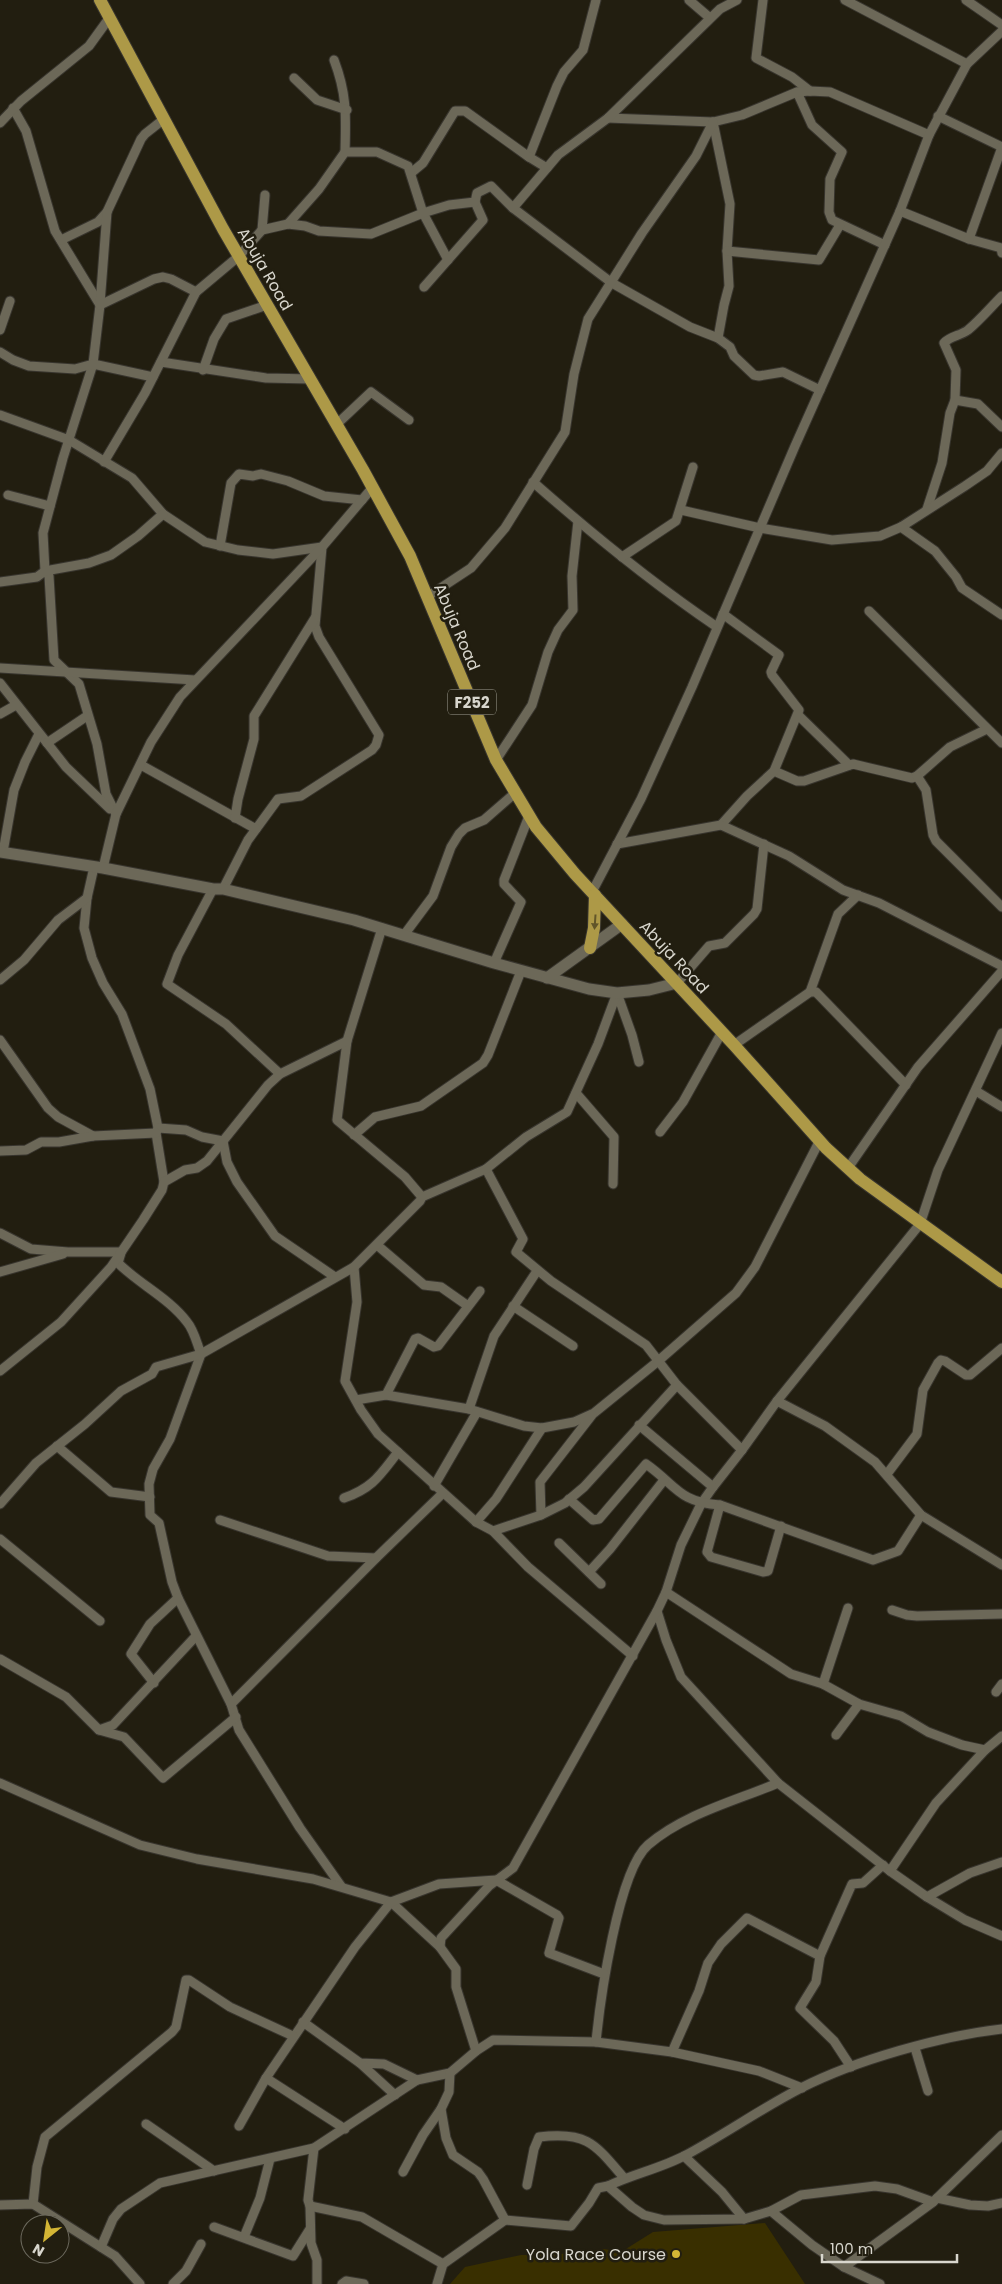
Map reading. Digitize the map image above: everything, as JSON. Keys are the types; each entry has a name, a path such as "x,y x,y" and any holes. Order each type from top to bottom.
{"main road":[{"name":"Abuja Road","path":"100,0 238,256 337,424 410,556 496,760 529,816 593,894 734,1044 820,1140 860,1180 1002,1280"},
{"path":"590,948 594,928 593,894"}],"street":[{"path":"529,157 557,86 564,72 582,50 596,0"},
{"path":"690,0 710,18"},
{"path":"513,208 558,155 608,118 710,18 720,9 737,0"},
{"path":"763,0 756,58 792,77 810,91"},
{"path":"845,0 967,64"},
{"path":"966,0 1002,25"},
{"path":"0,123 13,108 89,46 110,17"},
{"path":"593,894 645,790 718,627 820,390 900,211 938,116 967,64 1002,31"},
{"path":"288,224 319,189 345,152 347,110 343,84 334,60"},
{"path":"294,78 316,100 347,110"},
{"path":"608,118 713,122 742,115 796,92 830,92 929,135"},
{"path":"796,92 812,124 842,152 830,178 829,212 832,220 885,245"},
{"path":"13,108 26,131 55,231 100,305"},
{"path":"411,173 423,163 455,111 465,112 547,168"},
{"path":"938,116 1002,147 969,239"},
{"path":"61,240 98,222 107,212 141,140 145,134 164,119"},
{"path":"713,122 730,204 727,251 730,286 724,305 718,338"},
{"path":"427,597 471,568 505,528 565,432 574,374 586,326 642,234 696,156 713,122"},
{"path":"345,152 377,152 408,166 423,213 448,260"},
{"path":"424,287 483,220 475,202 477,193 491,186 513,208 612,283 690,327 718,338 730,347 734,356 754,374 759,376 783,372 820,390"},
{"path":"262,230 266,195"},
{"path":"104,462 153,378 196,292 238,256 262,230 288,224 305,226 319,232 372,234 423,213 449,205 475,202"},
{"path":"900,211 969,239 1002,250"},
{"path":"107,212 100,305 93,364 68,440 43,533 45,571 49,576 54,660 65,673 79,684 96,744 106,794 116,814"},
{"path":"727,251 819,260 840,225"},
{"path":"100,305 154,279 163,277 196,292"},
{"path":"927,509 942,463 954,400 956,370 944,344 947,339 965,332 973,326 1002,296"},
{"path":"0,330 10,301"},
{"path":"203,370 214,339 226,319 267,305"},
{"path":"0,352 13,360 29,366 75,369 93,364 153,378"},
{"path":"160,362 266,378 310,379"},
{"path":"337,424 371,392 408,420"},
{"path":"954,400 978,404 1002,427"},
{"path":"0,415 68,440 132,478 162,514 205,542 273,554 322,547"},
{"path":"680,510 760,528 832,540 880,536 901,526 987,471 1002,453"},
{"path":"622,558 676,521 693,467"},
{"path":"220,546 230,483 239,474 253,476 260,474 288,482 324,496 362,500"},
{"path":"533,482 622,558 670,595 718,627"},
{"path":"164,1182 150,1089 122,1014 103,983 92,958 84,928 87,898 116,814 156,734 180,698 322,547 373,488"},
{"path":"8,495 50,506"},
{"path":"0,582 37,577 45,571 89,563 111,555 138,536 162,514"},
{"path":"496,760 532,705 548,652 558,630 573,610 572,576 578,521"},
{"path":"901,526 936,551 962,588 1002,615"},
{"path":"280,1074 226,1024 166,984 178,955 256,829 278,799 301,796 372,750 378,741 379,735 319,637 315,618 322,547"},
{"path":"869,611 987,729 1000,738"},
{"path":"721,825 747,796 774,771 798,715 798,706 771,672 779,655 723,614"},
{"path":"235,818 238,799 254,740 254,716 315,618"},
{"path":"0,668 195,680"},
{"path":"0,683 66,767 116,814"},
{"path":"0,714 16,704"},
{"path":"798,715 848,765"},
{"path":"48,744 87,716"},
{"path":"774,771 804,782 853,764 912,778 917,776 950,747 987,729"},
{"path":"39,734 14,790 2,852 218,889 354,920 521,971 589,989 617,993 649,990 677,983 709,946 725,943 754,914 764,844"},
{"path":"141,765 256,829"},
{"path":"917,776 926,790 933,835 936,842 1002,907"},
{"path":"404,935 433,896 451,847 459,834 465,828 484,820 515,794"},
{"path":"494,963 521,902 504,884 504,880 529,816"},
{"path":"617,844 721,825 789,856 844,890 879,903 1002,966"},
{"path":"734,1044 810,992 838,914 858,895"},
{"path":"0,980 24,960 58,920 87,898"},
{"path":"547,978 622,924"},
{"path":"382,928 348,1041 337,1120 405,1177 422,1197"},
{"path":"354,1135 375,1117 421,1106 483,1063 488,1055 521,971"},
{"path":"848,1168 918,1067 1002,971"},
{"path":"810,992 820,994 906,1085"},
{"path":"617,993 639,1062"},
{"path":"0,1504 36,1463 121,1391 152,1374 156,1368 201,1354 354,1267 422,1197 486,1169 526,1137 567,1112 598,1044 617,993"},
{"path":"660,1132 683,1102 722,1032"},
{"path":"440,1947 442,1938 496,1880 513,1868 657,1611 666,1592 680,1545 701,1504 777,1401 920,1224 938,1170 1002,1033"},
{"path":"0,1040 48,1108 58,1117 93,1136"},
{"path":"0,1371 61,1322 121,1253 152,1205 164,1182 185,1170 197,1168 207,1161 268,1085 280,1074 348,1041"},
{"path":"976,1091 1002,1107"},
{"path":"576,1093 614,1137 613,1184"},
{"path":"0,1151 26,1150 41,1142 59,1142 93,1136 157,1130 186,1130 202,1137 223,1141"},
{"path":"541,1515 540,1482 594,1413 725,1304 743,1284 755,1267 820,1140"},
{"path":"223,1141 227,1162 237,1182 275,1236 334,1277"},
{"path":"486,1169 523,1239 516,1252 537,1270 646,1346 677,1385 742,1450"},
{"path":"0,1233 31,1249 121,1253"},
{"path":"377,1245 424,1285 441,1286 468,1306"},
{"path":"0,1272 68,1252"},
{"path":"121,1253 118,1263 130,1275 173,1306 188,1323 201,1354 170,1439 154,1469 149,1484 150,1515 159,1522 172,1582 196,1636 231,1704 240,1730 256,1759 325,1866 341,1886"},
{"path":"354,1267 357,1302 345,1381 378,1434 476,1522 493,1530 528,1567 632,1656"},
{"path":"434,1486 473,1410 494,1336 537,1270"},
{"path":"386,1394 414,1339 418,1338 436,1347 480,1291"},
{"path":"513,1306 573,1346"},
{"path":"886,1474 917,1434 923,1390 938,1363 941,1360 944,1361 966,1375 970,1375 1002,1348"},
{"path":"493,1530 541,1515 570,1499 584,1487 677,1385"},
{"path":"356,1400 386,1394 473,1410 524,1426 542,1428 574,1422 594,1413"},
{"path":"777,1401 825,1426 876,1462 921,1515 1002,1565"},
{"path":"640,1425 713,1487"},
{"path":"476,1522 500,1494 542,1428"},
{"path":"57,1446 111,1492 150,1497"},
{"path":"344,1498 362,1492 371,1485 398,1452"},
{"path":"570,1499 596,1520 599,1519 642,1465 648,1465 684,1497 701,1504 720,1505 873,1560 898,1551 921,1515"},
{"path":"589,1572 610,1549 664,1480"},
{"path":"231,1704 376,1558 443,1494"},
{"path":"720,1505 706,1552 711,1557 763,1572 768,1571 781,1526"},
{"path":"220,1520 328,1556 376,1558"},
{"path":"0,1540 100,1621"},
{"path":"559,1543 601,1584"},
{"path":"666,1592 782,1669 823,1684 859,1704 900,1716 928,1732 962,1745 985,1750"},
{"path":"154,1682 131,1654 150,1624 178,1598"},
{"path":"823,1684 848,1608"},
{"path":"892,1610 917,1616 1002,1614"},
{"path":"657,1611 666,1640 682,1676 778,1783 927,1897 965,1920 1002,1936"},
{"path":"99,1730 113,1725 196,1636"},
{"path":"0,1659 66,1697 99,1730 124,1737 163,1778 236,1717"},
{"path":"996,1692 1002,1684"},
{"path":"836,1735 859,1704"},
{"path":"851,2067 834,2042 800,2008 816,1982 820,1956 852,1884 862,1883 887,1868 936,1803 985,1750 1002,1736"},
{"path":"0,1783 140,1845 198,1859 313,1879 391,1902 440,1947 456,1969 456,1987 476,2051"},
{"path":"596,2042 604,1974 628,1882 638,1857 646,1846 689,1817 778,1783"},
{"path":"927,1897 970,1873 1002,1862"},
{"path":"239,2126 266,2078 293,2036 355,1947 391,1902 439,1884 496,1880 556,1914 559,1918 549,1953 604,1974"},
{"path":"672,2052 699,1991 708,1962 721,1944 747,1918 820,1956"},
{"path":"33,2204 37,2167 45,2137 172,2032 176,2027 186,1980 189,1980 230,2007 293,2036"},
{"path":"303,2022 360,2063 395,2095"},
{"path":"437,2284 443,2264 505,2220 571,2226 598,2188 608,2186 624,2178 684,2156 802,2088 851,2067 915,2048 981,2032 1002,2030"},
{"path":"101,2247 113,2219 121,2208 160,2183 314,2148 417,2080 450,2073 476,2051 493,2040 596,2042 672,2052 759,2071 802,2088"},
{"path":"915,2048 928,2091"},
{"path":"360,2063 384,2064 417,2080"},
{"path":"404,2172 423,2135 441,2109 449,2092 450,2073"},
{"path":"266,2078 345,2129"},
{"path":"441,2109 446,2138 453,2155 478,2172 505,2220"},
{"path":"146,2124 214,2171"},
{"path":"844,2266 935,2200 1002,2135"},
{"path":"527,2185 534,2149 539,2137 551,2136 584,2139 595,2145 624,2178"},
{"path":"314,2148 308,2183 308,2200 310,2206 311,2243 317,2260 316,2284"},
{"path":"684,2156 722,2192 744,2219"},
{"path":"244,2237 260,2198 270,2158"},
{"path":"608,2186 644,2215 664,2220 744,2219 771,2211 801,2195 875,2186 897,2189 935,2200 970,2205 988,2206 1002,2203"},
{"path":"0,2205 33,2204 115,2256 140,2284"},
{"path":"310,2206 362,2217 443,2264"},
{"path":"771,2211 812,2245 844,2266 880,2284"},
{"path":"214,2227 293,2256 310,2229"},
{"path":"174,2284 186,2271 201,2244"},
{"path":"342,2284 346,2281 364,2284"}],"shaded area":[{"name":"Yola Race Course","path":"765,2223 805,2284 450,2284 465,2267 521,2255 551,2255 604,2249 621,2252 653,2232"}],"place":[{"name":"Yola Race Course","path":"676,2254"}]}
